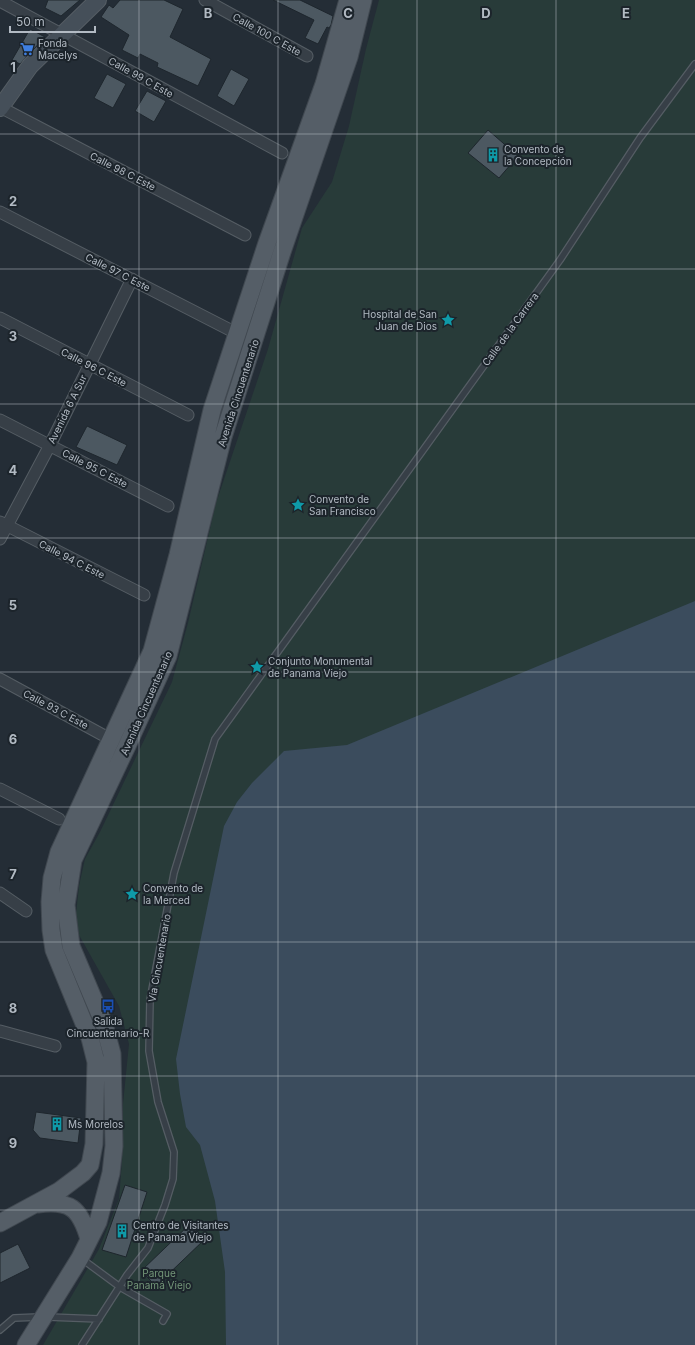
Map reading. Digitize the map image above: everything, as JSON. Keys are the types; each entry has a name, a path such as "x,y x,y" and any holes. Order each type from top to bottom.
{"main road":[{"name":"Avenida Cincuentenario","path":"0,1223 36,1205 59,1191 83,1173 90,1165 94,1144 96,1062 90,1038 54,950 51,930 50,902 52,878 59,852 152,651 178,555 212,410 236,333 324,84 348,0"},
{"name":"Avenida Cincuentenario","path":"30,1340 80,1258 98,1222 111,1174 114,1146 112,1054 104,1024 71,946 66,905 73,860 168,656 223,437 294,215 349,57 363,0"},
{"path":"36,1205 56,1202 69,1206 77,1213 85,1225 89,1239"},
{"path":"18,1345 30,1340"}],"street":[{"path":"0,108 30,66 98,0"},
{"name":"Calle 100 C Este","path":"205,0 307,56"},
{"name":"Calle 99 C Este","path":"0,2 63,34 282,153"},
{"name":"Calle 98 C Este","path":"0,108 245,235"},
{"name":"Calle 97 C Este","path":"0,212 236,333"},
{"name":"Avenida 6 A Sur","path":"0,539 4,524 50,446 132,279"},
{"name":"Calle 96 C Este","path":"0,318 188,415"},
{"name":"Calle 95 C Este","path":"0,420 168,506"},
{"name":"Calle 94 C Este","path":"4,524 144,595"},
{"name":"Calle 93 C Este","path":"0,679 112,740"},
{"path":"0,789 59,819"},
{"path":"0,893 26,911"},
{"path":"0,1032 54,1046"}],"lane":[{"name":"Calle de la Carrera","path":"321,592 560,260 640,138 695,64"},
{"name":"Vía Cincuentenario","path":"82,1345 126,1278 148,1248 165,1205 173,1179 174,1152 158,1102 149,1051 150,1000 174,873 192,809 215,739 321,592"},
{"path":"80,1258 120,1287 167,1314 162,1321"},
{"path":"0,1330 14,1318 44,1317 99,1319"}],"green space":[{"name":"Parque Panamá Viejo","path":"379,0 695,0 695,1345 43,1345 99,1249 119,1199 122,1161 123,1104 129,1044 119,1006 79,935 76,914 79,886 85,859 100,832 172,682 188,623 216,503 268,349 302,228 332,182 349,126 366,49"}],"water":[{"path":"695,601 695,1345 226,1345 225,1272 215,1201 200,1145 186,1127 176,1059 224,826 237,802 252,783 284,751 347,745"}],"building":[{"path":"48,0 80,0 61,16 45,8"},
{"path":"120,0 164,0 183,9 170,37 211,59 198,86 157,67 158,63 140,54 138,58 122,50 129,35 101,17 109,5 113,8"},
{"path":"273,0 300,0 333,16 331,25 329,28 327,27 318,44 305,38 314,20"},
{"name":"Fonda Macelys","path":"30,29 45,37 20,64 12,60"},
{"path":"231,69 249,79 234,106 217,96"},
{"path":"107,74 126,84 113,108 94,98"},
{"path":"147,91 166,101 154,122 135,111"},
{"name":"Convento de la Concepción","path":"488,130 518,156 499,178 468,153"},
{"path":"87,426 127,445 117,465 76,447"},
{"name":"Ms Morelos","path":"36,1112 81,1118 78,1143 40,1138 33,1130"},
{"name":"Centro de Visitantes de Panama Viejo","path":"125,1185 147,1192 126,1257 102,1250"},
{"path":"190,1224 205,1239 156,1286 141,1271"},
{"path":"18,1244 30,1268 0,1283 0,1253"}],"place":[{"name":"Fonda Macelys","path":"27,49"},
{"name":"Convento de la Concepción","path":"493,155"},
{"name":"Hospital de San Juan de Dios","path":"448,320"},
{"name":"Convento de San Francisco","path":"298,505"},
{"name":"Conjunto Monumental de Panama Viejo","path":"257,667"},
{"name":"Convento de la Merced","path":"132,894"},
{"name":"Salida Cincuentenario-R","path":"108,1006"},
{"name":"Ms Morelos","path":"57,1124"},
{"name":"Centro de Visitantes de Panama Viejo","path":"122,1231"}]}
